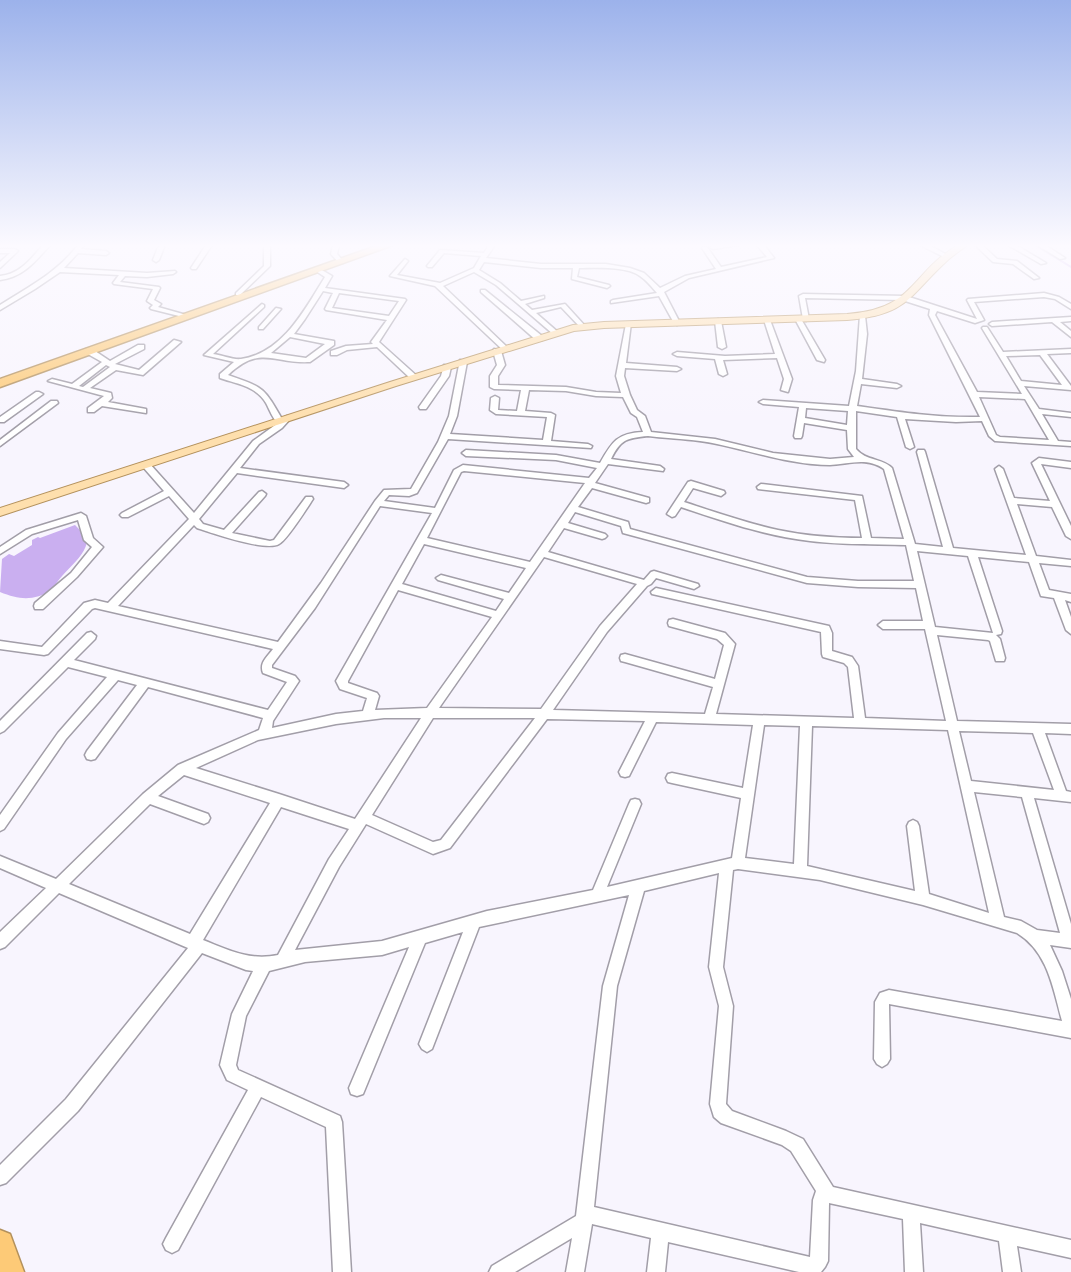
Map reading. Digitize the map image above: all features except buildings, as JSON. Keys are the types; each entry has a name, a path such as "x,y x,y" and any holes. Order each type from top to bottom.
{"highway":[{"path":"0,383 210,304"},
{"path":"0,378 214,304"},
{"path":"0,1244 10,1272"}],"main road":[{"path":"0,512 555,333 583,327 629,324 862,316 897,304"}],"street":[{"path":"158,304 153,308 182,315"},
{"path":"110,608 194,519 252,446 280,428 283,420 271,409 267,399 252,385 223,376 238,362 264,354 289,335 311,304"},
{"path":"330,304 328,309 390,318"},
{"path":"400,304 375,340 377,345 414,377"},
{"path":"456,304 501,350 501,365 495,374 493,387 566,389 596,394 626,395"},
{"path":"499,304 539,338"},
{"path":"522,304 555,333"},
{"path":"667,304 677,322"},
{"path":"801,304 802,319 821,360"},
{"path":"923,304 978,320 989,326 1071,319"},
{"path":"972,304 978,320"},
{"path":"531,312 563,305 583,327"},
{"path":"238,362 208,354 262,306"},
{"path":"934,308 932,315 974,394 994,438 1071,444"},
{"path":"261,328 278,309"},
{"path":"253,314 271,317"},
{"path":"861,459 854,454 852,449 851,428 863,334 862,316"},
{"path":"767,320 788,379 785,390"},
{"path":"1054,320 1071,335"},
{"path":"718,321 722,347"},
{"path":"629,324 620,376 626,395 634,411 641,416 648,434"},
{"path":"989,326 1002,354 1055,443"},
{"path":"264,354 308,360 331,343 289,335"},
{"path":"89,351 110,364 140,373 177,342"},
{"path":"334,353 346,346 377,345"},
{"path":"74,386 141,347"},
{"path":"1002,354 1071,351"},
{"path":"1042,352 1070,388"},
{"path":"677,354 718,357 780,356"},
{"path":"718,357 723,374"},
{"path":"407,507 445,436 456,404 463,362"},
{"path":"86,388 110,364"},
{"path":"621,365 677,369"},
{"path":"423,406 445,376 447,367"},
{"path":"52,381 108,395 108,398 91,410"},
{"path":"858,381 897,386"},
{"path":"1020,383 1070,388"},
{"path":"521,413 525,388"},
{"path":"0,420 39,394"},
{"path":"974,394 1028,397"},
{"path":"495,398 494,411 551,416 547,443"},
{"path":"763,402 852,408 901,416 956,420 985,419"},
{"path":"0,444 54,403"},
{"path":"101,403 143,411"},
{"path":"798,436 804,405"},
{"path":"1036,411 1071,415"},
{"path":"901,416 909,447"},
{"path":"0,420 23,425"},
{"path":"801,420 851,428"},
{"path":"282,961 334,863 430,713 590,482 605,464 613,448 623,437 648,434 715,441 773,456 830,462 861,459 882,463 888,468 921,585 998,922"},
{"path":"445,436 588,446"},
{"path":"921,452 948,551"},
{"path":"466,453 660,469"},
{"path":"1071,465 1036,462 1071,536"},
{"path":"146,465 200,526 226,534 274,544 309,499"},
{"path":"368,715 373,696 344,686 342,681 438,511 455,473 463,468 590,482 646,500"},
{"path":"234,470 344,486"},
{"path":"999,470 1045,592 1071,598"},
{"path":"672,514 691,484 721,493"},
{"path":"761,488 859,498 867,541"},
{"path":"124,515 170,492"},
{"path":"264,735 271,715 293,685 291,678 267,670 267,664 330,581 387,492 413,492"},
{"path":"226,534 262,494"},
{"path":"1011,501 1055,504"},
{"path":"378,503 438,511"},
{"path":"679,503 780,534 828,540 911,544 948,551 1071,563"},
{"path":"572,508 625,524 626,531 807,580 921,585"},
{"path":"0,550 29,532 81,516 89,540 98,546 74,575 39,606"},
{"path":"562,524 602,536"},
{"path":"421,540 532,566"},
{"path":"541,553 644,583"},
{"path":"972,553 997,631"},
{"path":"182,770 243,791 361,822 433,848 446,844 629,597 657,574 694,586"},
{"path":"441,578 511,597"},
{"path":"395,586 498,615"},
{"path":"656,592 825,629 827,654 848,660 853,666 860,723"},
{"path":"1058,596 1071,630"},
{"path":"2,647 44,651 88,606 95,604 281,647"},
{"path":"673,623 721,636 730,644 709,719"},
{"path":"883,626 931,628 990,636 994,639 1000,658"},
{"path":"0,728 91,636"},
{"path":"625,658 719,684"},
{"path":"66,662 271,715"},
{"path":"0,825 62,736 116,675"},
{"path":"91,755 145,683"},
{"path":"0,942 147,798 182,770 219,751 264,735 368,715 430,713 544,714 1071,729"},
{"path":"624,772 654,717"},
{"path":"759,720 716,967 726,1006 718,1104 720,1112 727,1117 797,1145 828,1194"},
{"path":"800,871 806,721"},
{"path":"1037,728 1067,797"},
{"path":"672,778 747,794"},
{"path":"968,786 1067,797"},
{"path":"1026,791 1070,941 1032,936"},
{"path":"147,798 204,818"},
{"path":"0,1177 72,1105 196,944 279,799"},
{"path":"597,896 635,804"},
{"path":"913,826 923,899"},
{"path":"0,862 196,944 246,963 264,965 305,955 382,948 474,922 733,864 820,874 923,899 1023,928 1043,946 1071,1024 890,997 885,998 882,1002 882,1059"},
{"path":"576,1272 585,1218 608,996 639,885"},
{"path":"427,1044 474,922"},
{"path":"357,1088 420,937"},
{"path":"264,965 239,1014 228,1065 232,1076 334,1122 342,1272"},
{"path":"172,1244 258,1087"},
{"path":"498,1272 585,1218 660,1231 811,1266 816,1265 819,1262 820,1200 823,1195 828,1194 1071,1249"},
{"path":"911,1213 914,1272"},
{"path":"656,1272 660,1231"},
{"path":"1007,1234 1011,1272"}],"shaded area":[{"path":"75,525 80,530 86,529 86,547 53,590 33,598 14,597 0,592 2,559 9,554 14,556 32,545 32,540 38,537"}]}
